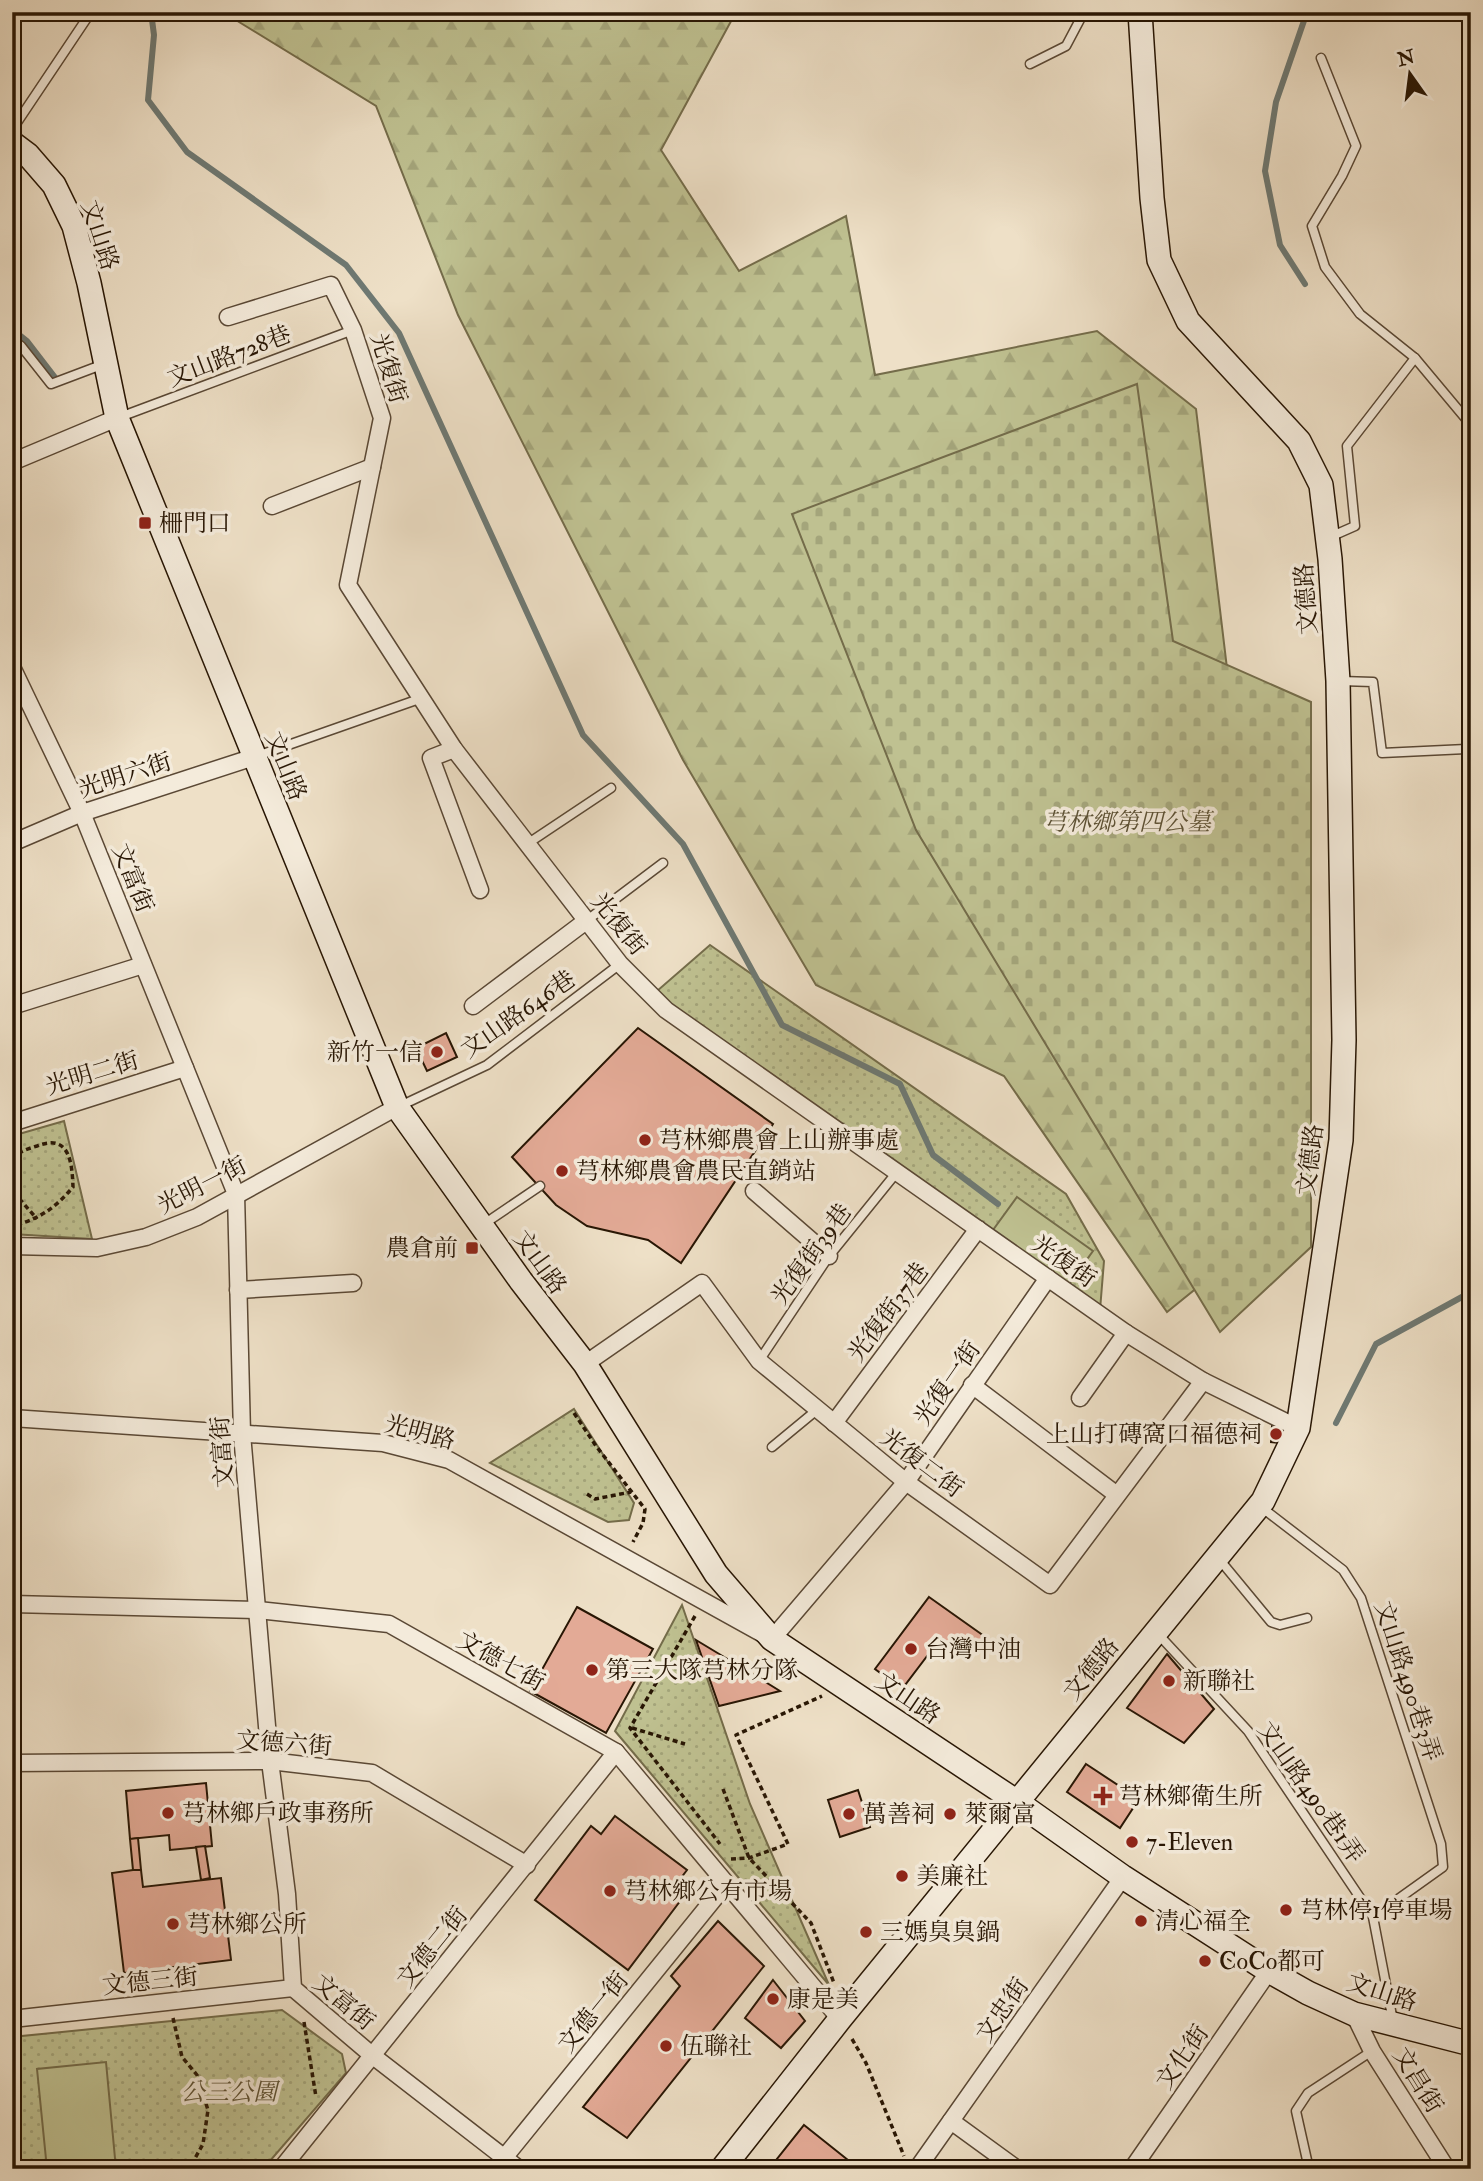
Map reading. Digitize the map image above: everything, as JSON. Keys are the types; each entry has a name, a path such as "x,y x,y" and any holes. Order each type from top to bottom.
{"main road":[{"name":"文德路","path":"722,2169 840,2019 1259,1506 1298,1428 1341,1140 1344,1040 1338,681 1327,538 1321,485 1299,441 1188,321 1158,260 1140,12"},
{"name":"文山路","path":"12,143 29,155 54,185 74,226 107,363 117,418 397,1107 521,1282 585,1364 716,1574 772,1639 1017,1802 1123,1877 1269,1971 1354,2014 1471,2044"}],"street":[{"name":"光復街","path":"228,317 331,285 354,330 382,418 348,585 454,749 620,964 666,1010 1126,1333 1203,1381 1298,1428"},
{"path":"12,462 117,418"},
{"path":"272,506 372,467"},
{"name":"文富街","path":"12,667 82,813 236,1195 242,1434 270,1761 287,1895 293,1988 500,2163 519,2169"},
{"path":"454,749 431,758 480,890"},
{"name":"光明六街","path":"12,843 82,813 254,757"},
{"path":"474,1006 586,921"},
{"path":"12,1006 143,965"},
{"name":"光明二街","path":"12,1123 185,1068"},
{"name":"光明一街","path":"12,1246 97,1248 146,1237 197,1217 397,1107"},
{"path":"754,1191 829,1256"},
{"name":"光復街37巷","path":"834,1423 978,1229"},
{"name":"光復一街","path":"772,1639 906,1482 1048,1278"},
{"path":"238,1290 353,1283"},
{"name":"光復二街","path":"585,1364 702,1283 759,1361 906,1482 1050,1585 1203,1381"},
{"path":"1080,1398 1126,1333"},
{"path":"972,1385 1117,1495"},
{"name":"光明路","path":"12,1418 383,1443 449,1461 772,1639"},
{"name":"文德七街","path":"12,1604 258,1610 389,1624 616,1752 840,2019"},
{"name":"文德二街","path":"281,2169 616,1752"},
{"name":"文德六街","path":"12,1763 270,1761 372,1773 527,1865"},
{"name":"文忠街","path":"911,2164 951,2121 1123,1877"},
{"name":"文德一街","path":"500,2163 726,1884"},
{"name":"文化街","path":"1132,2169 1269,1971"},
{"name":"文德三街","path":"12,2019 293,1988"},
{"name":"文昌街","path":"1354,2014 1372,2051 1447,2169"},
{"path":"951,2121 1017,2169"}],"lane":[{"path":"12,130 91,12"},
{"path":"1030,64 1066,46 1084,12"},
{"path":"1321,58 1356,146 1342,176 1312,226 1325,267 1360,314 1415,358 1471,425"},
{"name":"文山路728巷","path":"117,418 354,330"},
{"path":"12,339 21,346 51,384 107,363"},
{"path":"1327,538 1355,526 1347,446 1415,358"},
{"path":"1338,681 1373,682 1382,753 1466,749"},
{"path":"254,757 422,698"},
{"path":"527,844 611,788"},
{"path":"586,921 663,863"},
{"name":"文山路646巷","path":"397,1107 487,1065 620,964"},
{"name":"光復街39巷","path":"759,1361 829,1256 897,1172"},
{"path":"481,1225 540,1186"},
{"path":"772,1447 818,1409"},
{"name":"文山路490巷3弄","path":"1259,1506 1343,1570 1361,1598 1441,1844 1443,1867 1373,1917"},
{"path":"1217,1557 1271,1622 1280,1625 1307,1618"},
{"name":"文山路490巷1弄","path":"1156,1631 1248,1731 1373,1917"},
{"path":"1373,1917 1394,2025"},
{"path":"1309,2169 1296,2111 1308,2093 1372,2051"}],"path":[{"path":"12,1159 18,1153 44,1143 58,1143 67,1151 72,1164 73,1187 57,1206 37,1219 16,1225 12,1223"},
{"path":"12,1196 17,1196 37,1219"},
{"path":"574,1413 645,1509 643,1523 625,1557"},
{"path":"587,1494 595,1500 631,1492"},
{"path":"630,1727 703,1601"},
{"path":"630,1727 732,1860 749,1858 788,1844 736,1735 843,1687"},
{"path":"630,1727 685,1744"},
{"path":"723,1789 749,1858 811,1923 833,1981 840,2019 866,2063 911,2164"},
{"path":"170,2001 182,2057 197,2075 208,2110 203,2144 189,2169"},
{"path":"303,2019 318,2109"}],"green space":[{"path":"226,12 736,12 661,150 739,271 846,216 875,375 1097,331 1196,409 1267,1003 1245,1249 1167,1312 1004,1076 816,985 683,760 458,315 376,106"},
{"name":"芎林鄉第四公墓","path":"1137,384 1173,641 1311,702 1311,1247 1220,1332 916,830 792,514"},
{"path":"710,945 1066,1194 1104,1261 1100,1310 675,1011 657,991"},
{"path":"64,1121 92,1239 12,1234 12,1136"},
{"path":"1017,1197 1093,1251 1069,1284 993,1230"},
{"path":"574,1409 634,1503 629,1520 608,1522 490,1463"},
{"path":"682,1605 750,1804 829,1985 615,1731"},
{"name":"公三公園","path":"282,2010 342,2054 346,2073 263,2169 12,2169 12,2037"},
{"path":"106,2062 116,2169 47,2169 37,2069"}],"building":[{"name":"芎林鄉農會上山辦事處","path":"638,1028 773,1124 681,1263 648,1240 587,1226 556,1205 512,1157"},
{"name":"新竹一信","path":"446,1033 457,1057 427,1071 416,1048"},
{"name":"上山打磚窩口福德祠","path":"1272,1426 1281,1427 1279,1443 1271,1442"},
{"name":"台灣中油","path":"929,1597 984,1636 970,1659 940,1639 902,1689 875,1669"},
{"name":"第三大隊芎林分隊","path":"577,1607 653,1649 606,1733 530,1691"},
{"path":"696,1640 754,1675 780,1691 719,1706"},
{"name":"新聯社","path":"1167,1654 1214,1709 1184,1743 1127,1708"},
{"name":"芎林鄉衛生所","path":"1086,1764 1139,1799 1120,1828 1067,1792"},
{"name":"芎林鄉戶政事務所","path":"206,1783 212,1846 170,1850 169,1835 130,1839 126,1791"},
{"name":"萬善祠","path":"858,1790 870,1827 840,1837 828,1800"},
{"name":"芎林鄉公有市場","path":"615,1816 687,1870 674,1887 684,1896 628,1970 535,1900 591,1826 601,1834"},
{"path":"138,1838 141,1870 133,1870 130,1839"},
{"path":"205,1846 210,1878 201,1880 196,1847"},
{"name":"芎林鄉公所","path":"141,1870 143,1887 221,1878 231,1960 124,1973 112,1873"},
{"name":"伍聯社","path":"718,1921 764,1966 627,2138 583,2107 680,1986 671,1976"},
{"name":"康是美","path":"773,1980 805,2021 781,2048 745,2018"},
{"path":"804,2125 858,2168 769,2169"}],"waterway":[{"path":"31,12 40,17 73,12"},
{"path":"151,12 154,35 148,100 187,152 346,265 399,333 583,735 683,844 782,1025 900,1084 933,1155 998,1204"},
{"path":"1305,284 1280,245 1265,171 1276,102 1307,12"},
{"path":"12,329 27,341 57,380"},
{"path":"1336,1423 1376,1344 1471,1292"}],"place":[{"name":"柵門口","path":"145,523"},
{"name":"新竹一信","path":"437,1052"},
{"name":"芎林鄉農會上山辦事處","path":"645,1140"},
{"name":"芎林鄉農會農民直銷站","path":"562,1171"},
{"name":"農倉前","path":"472,1248"},
{"name":"上山打磚窩口福德祠","path":"1276,1434"},
{"name":"台灣中油","path":"911,1649"},
{"name":"第三大隊芎林分隊","path":"592,1670"},
{"name":"新聯社","path":"1169,1681"},
{"name":"芎林鄉衛生所","path":"1103,1796"},
{"name":"芎林鄉戶政事務所","path":"168,1813"},
{"name":"萬善祠","path":"849,1814"},
{"name":"萊爾富","path":"950,1814"},
{"name":"7-Eleven","path":"1132,1842"},
{"name":"美廉社","path":"902,1876"},
{"name":"芎林鄉公有市場","path":"610,1891"},
{"name":"芎林停1停車場","path":"1286,1910"},
{"name":"清心福全","path":"1141,1921"},
{"name":"芎林鄉公所","path":"173,1924"},
{"name":"三媽臭臭鍋","path":"866,1932"},
{"name":"CoCo都可","path":"1205,1961"},
{"name":"康是美","path":"773,1999"},
{"name":"伍聯社","path":"666,2046"}]}
